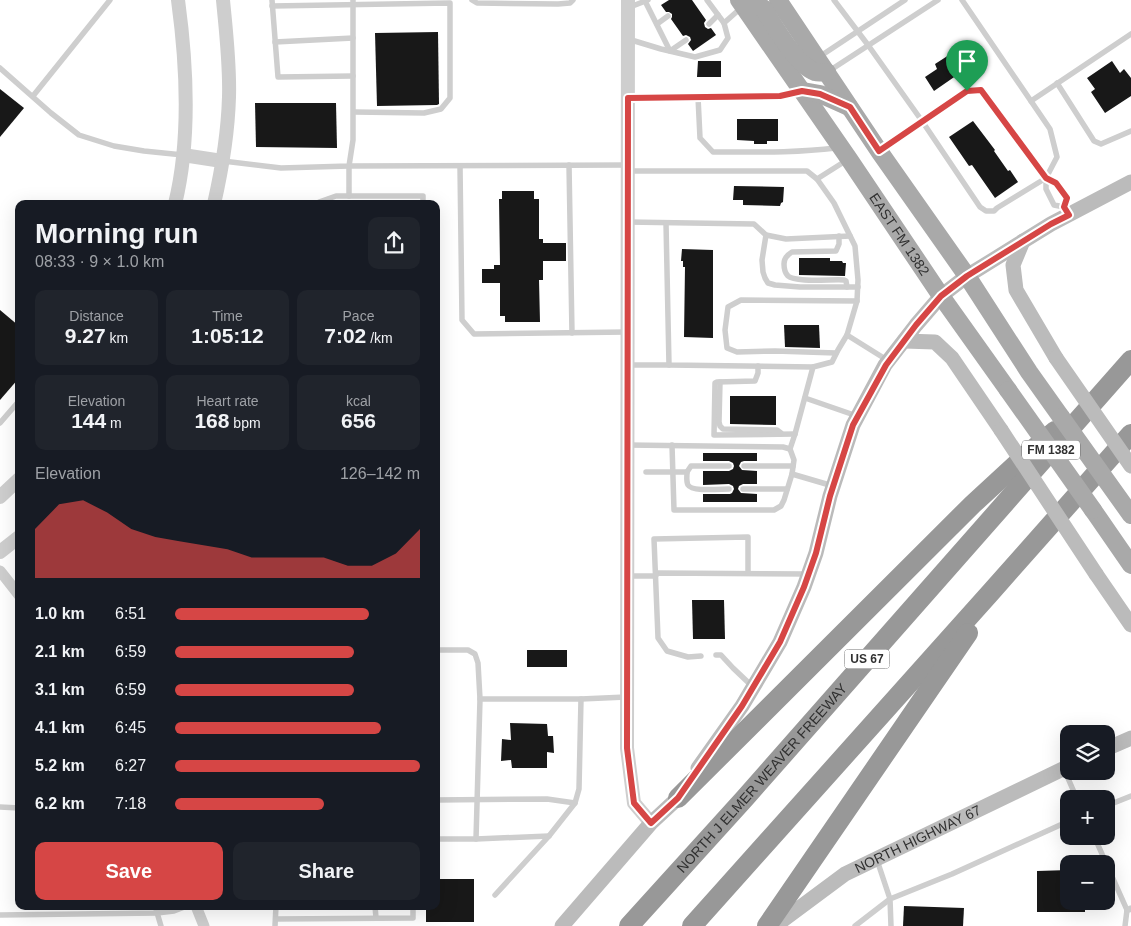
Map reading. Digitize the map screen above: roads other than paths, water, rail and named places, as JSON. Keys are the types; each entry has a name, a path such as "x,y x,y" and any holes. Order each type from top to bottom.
{"highway":[{"name":"NORTH J ELMER WEAVER FREEWAY","path":"629,926 745,798 1131,360"},
{"path":"678,798 973,504 1024,456 1103,391"},
{"path":"692,926 1131,434"},
{"path":"767,926 986,607 990,600 991,592"}],"main road":[{"name":"FM 1382","path":"778,0 879,151 967,276 1029,372 1131,515"},
{"path":"742,3 763,8 801,63 815,72 822,65"},
{"name":"EAST FM 1382","path":"742,3 941,296 1131,565"},
{"path":"802,91 820,94 850,107"},
{"path":"562,926 651,823 678,798 754,687 780,642 816,553 833,486 853,425 889,361 916,325 941,296 967,276 1051,224 1066,211 1131,182"},
{"path":"1023,241 1013,265 1016,290 1056,358 1131,466"},
{"path":"904,341 935,342 952,358 1131,625"},
{"path":"1115,745 1131,738"},
{"name":"NORTH HIGHWAY 67","path":"775,926 845,874 1060,770"}],"street":[{"path":"176,200 184,155 186,88 178,0"},
{"path":"215,200 227,126 229,96 223,0"},
{"path":"628,4 627,748 634,803 651,823"},
{"path":"184,155 222,161"},
{"path":"0,497 15,483"},
{"path":"0,552 15,539"},
{"path":"0,571 15,590"},
{"path":"198,910 204,926"}],"lane":[{"path":"33,96 110,0"},
{"path":"472,0 477,3 558,4 570,3 573,0"},
{"path":"628,4 647,0 670,51"},
{"path":"628,39 695,57 720,50 728,38 724,23 707,0"},
{"path":"834,0 886,70 980,207 986,211 994,211 1046,178"},
{"path":"822,65 858,32 905,0"},
{"path":"822,65 868,46 938,0"},
{"path":"879,151 967,91 981,90 1046,178 1056,183 1067,198 1066,211 1054,205 1046,189 1046,178 1057,157 1050,129 962,0"},
{"path":"349,196 349,166 353,140 354,112 353,2"},
{"path":"353,76 278,77 272,3 450,2 450,98 441,109 424,113 354,112"},
{"path":"724,23 742,3"},
{"path":"709,24 718,15"},
{"path":"657,24 668,16"},
{"path":"1031,100 1131,34"},
{"path":"275,42 353,38"},
{"path":"670,51 686,40"},
{"path":"0,68 79,135 114,146 184,155"},
{"path":"1057,83 1094,141 1101,144 1131,130"},
{"path":"628,98 780,96 802,91"},
{"path":"698,98 700,138 714,152 770,153 817,150 845,153"},
{"path":"817,179 845,153"},
{"path":"222,161 281,168 569,165 627,168 807,171 817,179 834,203 855,246 858,286 857,301 847,335 832,362 813,367 627,365"},
{"path":"569,165 572,333"},
{"path":"460,166 462,320 474,334 627,332"},
{"path":"325,200 336,196 423,196 423,200"},
{"path":"627,222 754,224 766,235 786,239 850,236"},
{"path":"666,223 669,365"},
{"path":"766,235 762,260 764,278 768,283 791,286 858,286"},
{"path":"839,236 839,244 836,251 792,252 787,255 784,264 785,271 791,278 800,280 844,280 847,286"},
{"path":"836,353 737,352 727,348 725,330 728,307 741,300 857,301"},
{"path":"847,335 889,361"},
{"path":"758,366 755,381 715,383 714,435 795,434"},
{"path":"672,446 674,510 774,510 784,500 792,474 794,460 790,449 813,367"},
{"path":"720,382 719,422 723,429 777,430 782,434"},
{"path":"805,398 858,416"},
{"path":"0,422 15,405"},
{"path":"627,445 783,447 790,449"},
{"path":"728,489 690,488 687,484 687,472 692,466 729,466"},
{"path":"744,466 793,466"},
{"path":"646,472 687,472"},
{"path":"792,474 833,486"},
{"path":"744,489 787,489"},
{"path":"701,656 688,657 667,651 658,638 654,539 748,537 748,573"},
{"path":"627,576 654,576 658,573 808,574"},
{"path":"440,650 468,650 474,654 478,663 480,699 476,839"},
{"path":"716,655 721,655 754,687"},
{"path":"480,699 626,697"},
{"path":"495,895 549,836 575,804 579,789 581,699"},
{"path":"1115,802 1131,796"},
{"path":"440,800 547,799 575,804"},
{"path":"0,807 15,808"},
{"path":"855,926 890,899 1060,826"},
{"path":"440,839 549,836"},
{"path":"1098,845 1130,910 1125,926"},
{"path":"876,859 890,899 891,926"},
{"path":"156,910 161,926"},
{"path":"0,915 157,913 177,910"},
{"path":"275,926 276,910"},
{"path":"375,910 376,918"},
{"path":"276,919 413,918 414,910"}]}
